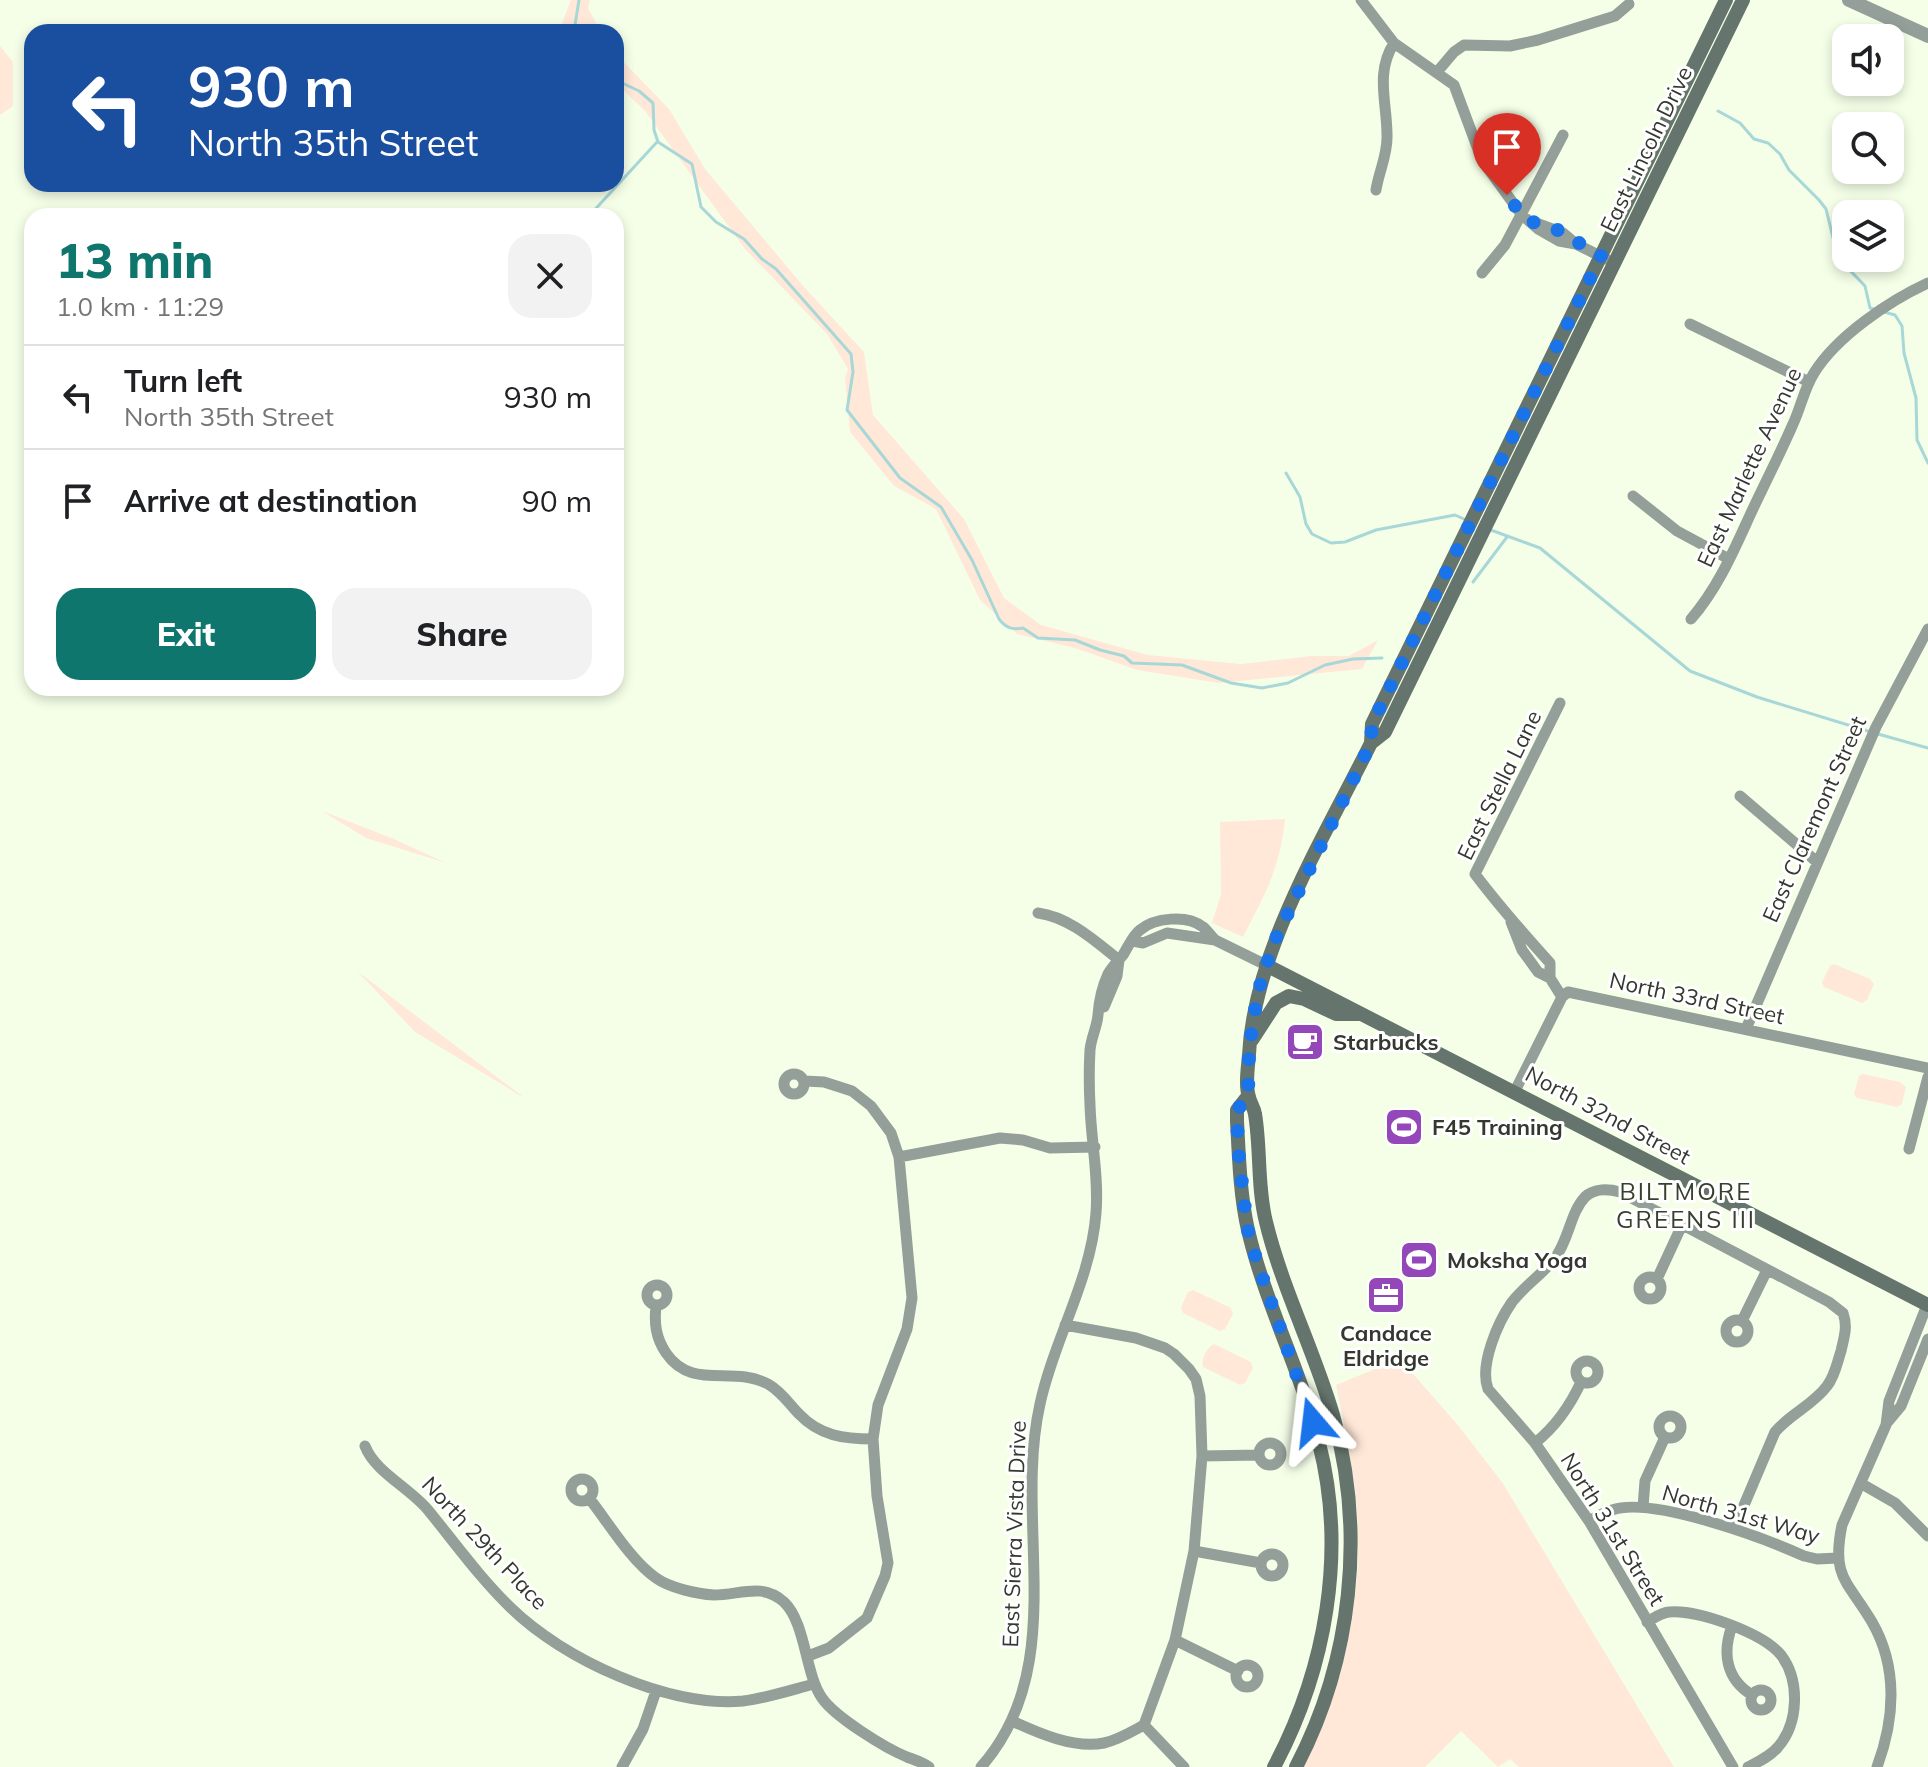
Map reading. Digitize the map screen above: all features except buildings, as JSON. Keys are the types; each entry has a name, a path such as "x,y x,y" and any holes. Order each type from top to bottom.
{"main road":[{"name":"East Lincoln Drive","path":"1608,260 1726,0"},
{"name":"East Lincoln Drive","path":"1296,1767 1325,1700 1345,1622 1350,1551 1348,1498 1344,1464 1332,1415 1266,1222 1259,1180 1255,1111 1248,1096 1250,1043 1261,981 1290,907 1371,743 1385,732 1470,542 1608,260 1743,0"},
{"name":"North 32nd Street","path":"1266,965 1928,1305"},
{"path":"1250,1043 1276,1003 1289,996 1304,999 1336,1014 1364,1014"},
{"name":"East Lincoln Drive","path":"1248,1096 1237,1110 1247,1227 1307,1399 1326,1474 1331,1522 1327,1608 1319,1649 1298,1716 1274,1767"}],"street":[{"path":"1361,0 1394,43 1454,85 1482,160 1521,214 1532,222 1542,223 1563,233 1576,244 1608,260"},
{"path":"1849,0 1928,36"},
{"path":"1437,72 1464,45 1510,46 1538,40 1615,16 1629,4"},
{"path":"1376,190 1388,134 1383,74 1385,57 1394,43"},
{"path":"1482,273 1505,245 1563,135"},
{"name":"East Marlette Avenue","path":"1691,619 1710,595 1729,559 1794,422 1809,382 1828,354 1903,294 1928,283"},
{"path":"1690,324 1809,382"},
{"path":"1633,496 1677,531 1729,559"},
{"name":"East Claremont Street","path":"1746,1029 1873,733 1928,629"},
{"name":"East Stella Lane","path":"1560,703 1475,874 1510,921 1550,963 1550,978 1562,997"},
{"path":"1740,796 1817,862"},
{"path":"1038,913 1077,928 1119,960"},
{"name":"East Sierra Vista Drive","path":"981,1767 1012,1721 1022,1695 1033,1640 1036,1578 1031,1482 1035,1435 1048,1371 1091,1248 1096,1213 1090,1048 1098,1014 1117,976 1119,960 1133,941 1143,943 1157,930 1195,940 1215,940 1266,965"},
{"name":"North 33rd Street","path":"1562,997 1568,992 1576,993 1928,1068"},
{"path":"1515,1091 1562,997"},
{"path":"1909,1149 1928,1077"},
{"path":"805,1081 838,1085 862,1099 891,1133 899,1157 912,1298 907,1329 878,1405 873,1439 877,1496 888,1563 885,1576 867,1618 829,1648 808,1656"},
{"path":"899,1157 1000,1138 1023,1140 1050,1148 1095,1147"},
{"name":"North 31st Street","path":"1682,1225 1611,1189 1597,1190 1587,1195 1556,1257 1511,1303 1489,1351 1484,1367 1485,1381 1488,1389 1535,1443 1589,1521 1733,1767"},
{"path":"1657,1279 1682,1225 1829,1302 1843,1313 1846,1331 1834,1374 1817,1397 1775,1432 1734,1529"},
{"path":"1742,1321 1767,1270"},
{"path":"1877,1767 1887,1742 1893,1708 1890,1681 1884,1650 1872,1622 1848,1589 1838,1558 1842,1525 1886,1425 1889,1401 1928,1305"},
{"path":"656,1306 654,1322 658,1341 685,1372 742,1375 755,1379 783,1395 800,1416 831,1436 873,1439"},
{"path":"1012,1721 1050,1736 1083,1744 1111,1741 1144,1725 1175,1640 1194,1551 1202,1456 1200,1396 1196,1379 1182,1361 1151,1342 1065,1325"},
{"path":"1886,1425 1901,1406 1928,1339"},
{"path":"1535,1443 1549,1432 1581,1382"},
{"path":"1643,1507 1645,1481 1665,1437"},
{"name":"North 29th Place","path":"365,1446 369,1456 381,1468 414,1493 512,1609 571,1652 656,1691 708,1702 744,1701 814,1684"},
{"path":"1202,1456 1259,1455"},
{"path":"1862,1484 1895,1503 1926,1531"},
{"path":"589,1498 657,1580 713,1595 767,1591 786,1604 822,1699 839,1716 909,1762 929,1767"},
{"name":"North 31st Way","path":"1589,1521 1613,1509 1643,1507 1734,1529 1804,1556 1838,1558"},
{"path":"1194,1551 1261,1563"},
{"path":"1647,1622 1664,1612 1679,1611 1732,1626 1775,1648 1783,1658 1793,1681 1795,1709 1779,1747 1748,1767"},
{"path":"1732,1626 1727,1639 1726,1659 1735,1680 1752,1695"},
{"path":"1175,1640 1238,1671"},
{"path":"622,1767 643,1729 656,1691"},
{"path":"1144,1725 1184,1767"}],"shaded area":[{"path":"571,0 590,0 588,8 597,24 562,23"},
{"path":"0,46 13,62 13,106 0,115"},
{"path":"624,62 669,109 705,169 805,288 864,352 873,415 964,519 1004,598 1041,625 1148,655 1241,664 1311,656 1349,656 1378,640 1362,669 1219,683 1137,670 1078,649 1017,634 980,600 936,509 894,486 850,432 845,378 848,369 827,334 745,249 645,111 624,91"},
{"path":"322,811 394,839 446,863 366,838"},
{"path":"1285,819 1275,867 1243,937 1212,923 1221,894 1220,822"},
{"path":"1834,964 1870,979 1874,984 1867,1000 1862,1003 1824,987 1822,982"},
{"path":"357,971 526,1099 415,1032"},
{"path":"1863,1074 1900,1082 1906,1087 1902,1104 1897,1107 1857,1098 1854,1094 1859,1076"},
{"path":"1193,1290 1231,1308 1233,1314 1225,1329 1220,1331 1183,1313 1181,1307 1188,1292"},
{"path":"1214,1344 1251,1362 1253,1368 1245,1383 1240,1385 1203,1367 1205,1354"},
{"path":"1400,1359 1502,1482 1674,1767 1519,1767 1510,1759 1498,1767 1461,1731 1425,1767 1304,1767 1331,1704 1341,1671 1349,1637 1357,1568 1356,1500 1336,1385"}],"waterway":[{"path":"575,24 579,0"},
{"path":"624,84 653,103 654,130 658,142 692,164 701,207 716,222 744,239 776,269 851,354 853,372 847,410 900,478 941,507 1004,624 1023,628 1038,638 1075,640 1124,656 1132,663 1182,665 1231,683 1262,688 1288,683 1325,665 1353,659 1382,658"},
{"path":"1718,111 1740,123 1754,139 1768,143 1819,200 1826,209 1838,258 1865,286 1870,308 1877,310"},
{"path":"624,178 657,142"},
{"path":"596,208 611,192"},
{"path":"1884,312 1895,315 1902,326 1904,353 1916,398 1917,440 1928,463"},
{"path":"1286,473 1300,497 1306,524 1312,534 1331,543 1345,542 1376,530 1455,515 1466,520"},
{"path":"1488,529 1540,548 1690,671 1757,697 1871,732"},
{"path":"1473,582 1507,537"},
{"path":"1878,734 1928,748"}],"place":[{"name":"Starbucks","path":"1305,1042"},
{"name":"F45 Training","path":"1404,1127"},
{"name":"Moksha Yoga","path":"1419,1260"},
{"name":"Candace Eldridge","path":"1386,1295"}],"district":[{"name":"BILTMORE GREENS III","path":"1686,1205"}],"route":[{"path":"1313,1422 1247,1227 1237,1110 1248,1096 1253,1020 1261,981 1275,940 1371,743 1372,724 1601,256 1576,244 1563,233 1542,223 1532,222 1521,214 1507,195"}]}
